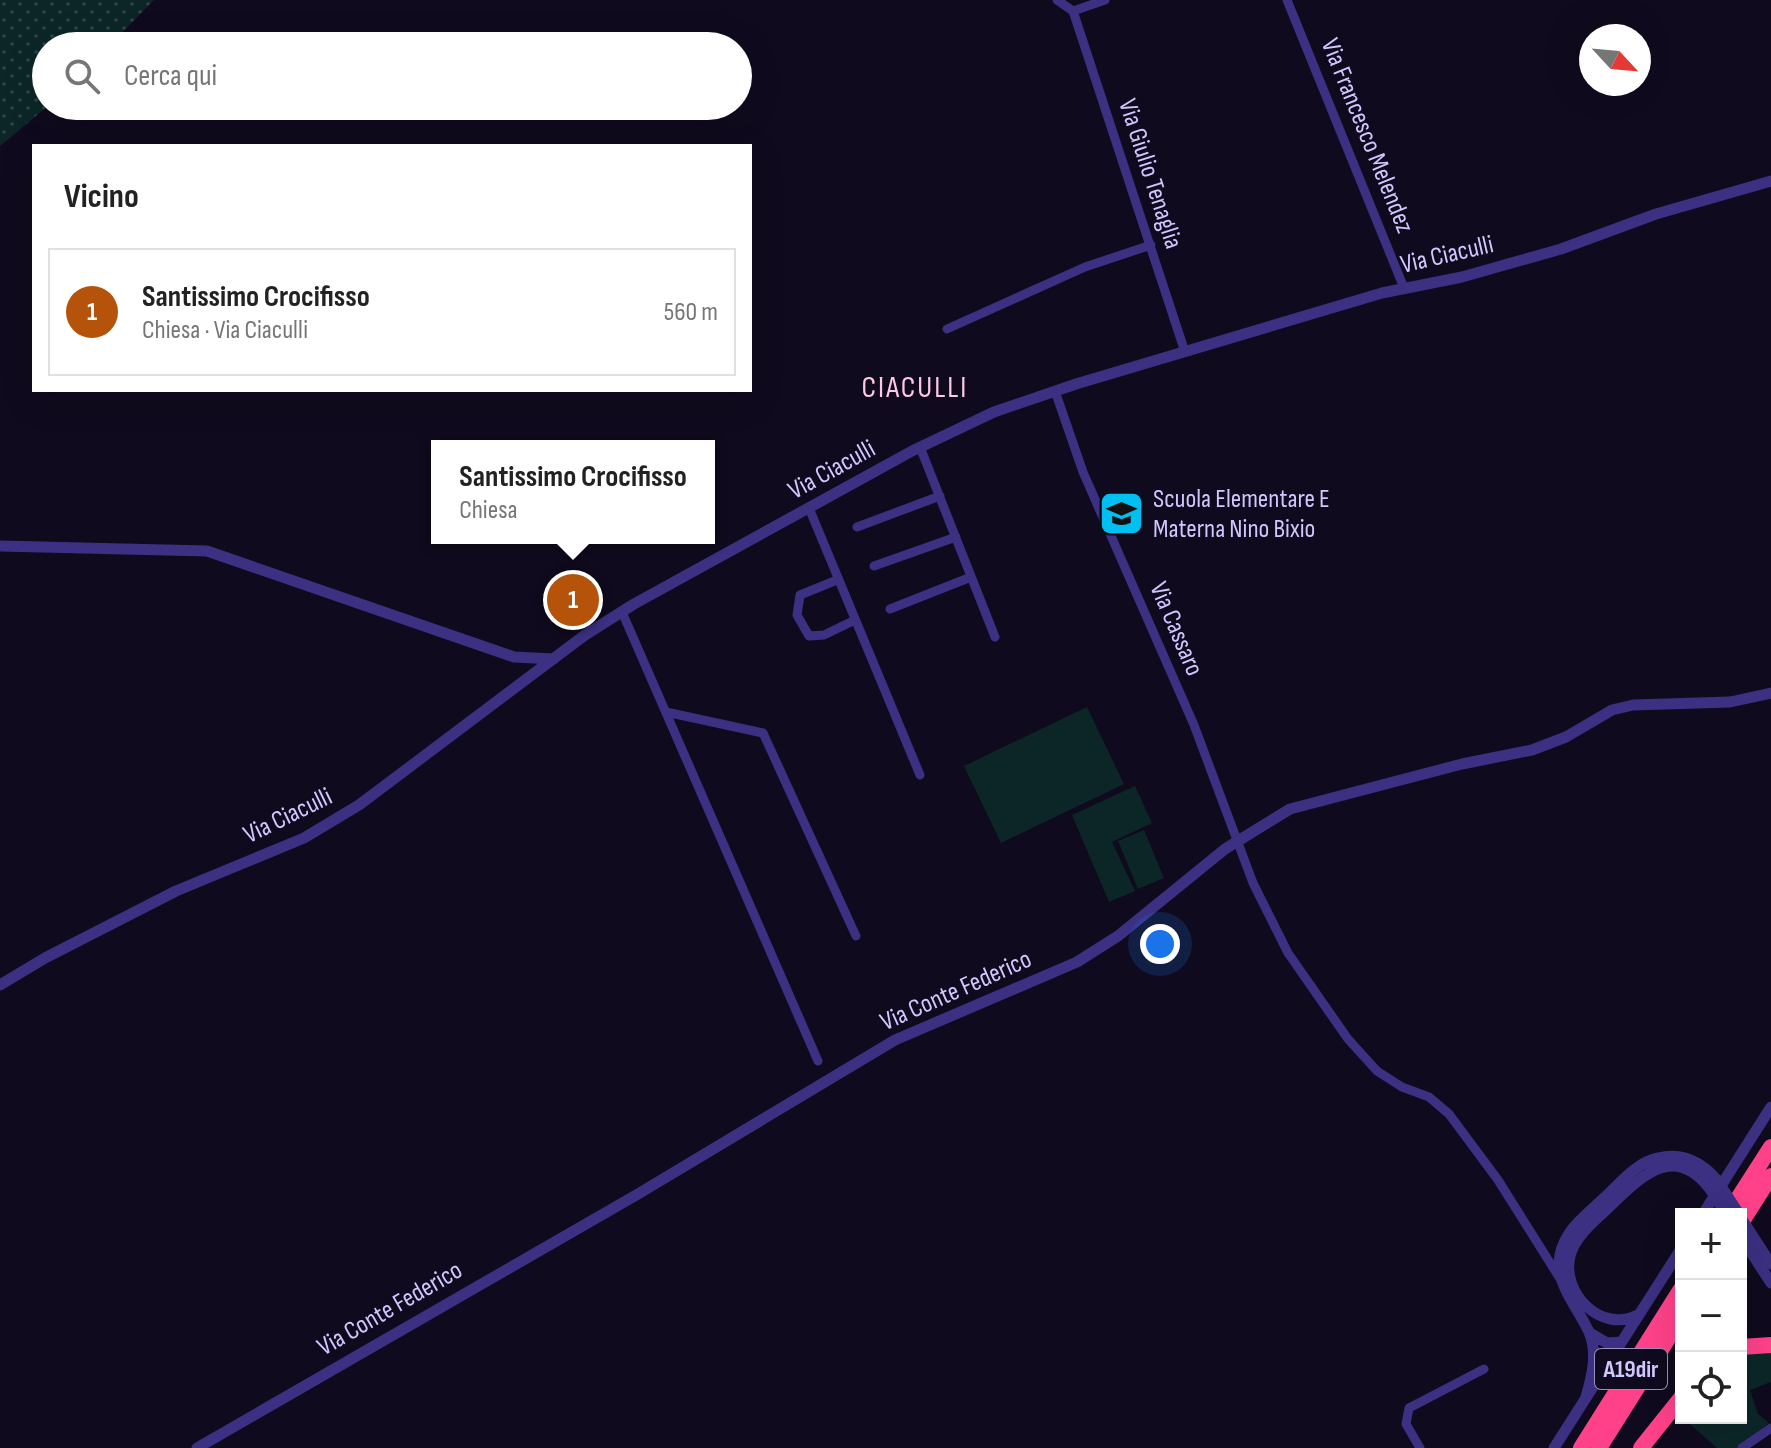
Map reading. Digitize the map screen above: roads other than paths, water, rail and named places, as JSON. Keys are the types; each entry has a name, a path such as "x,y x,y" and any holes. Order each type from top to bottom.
{"highway":[{"path":"1731,1208 1771,1147"},
{"path":"1747,1209 1771,1176"},
{"name":"A19dir","path":"1581,1448 1675,1299"},
{"name":"A19dir","path":"1599,1448 1675,1328"},
{"path":"1747,1347 1771,1345"},
{"path":"1641,1448 1675,1406"}],"street":[{"path":"1057,0 1073,11 1105,0"},
{"name":"Via Francesco Melendez","path":"1287,0 1404,288"},
{"name":"Via Giulio Tenaglia","path":"1073,11 1185,352"},
{"name":"Via Ciaculli","path":"0,985 45,958 176,891 304,838 359,805 622,612 920,447 994,412 1055,391 1404,288 1462,277 1561,249 1656,214 1771,181"},
{"path":"947,329 1085,267 1151,245"},
{"name":"Via Cassaro","path":"1055,391 1083,472 1194,725 1253,883 1288,953 1348,1039 1377,1071 1402,1087 1429,1097 1449,1114 1498,1180 1559,1277"},
{"path":"920,447 995,637"},
{"path":"857,527 940,496"},
{"path":"809,508 920,775"},
{"path":"874,566 956,537"},
{"path":"0,546 207,551 514,657 555,659"},
{"path":"890,609 971,577"},
{"path":"837,580 800,595 797,615 809,636 824,635 855,620"},
{"path":"622,612 818,1061"},
{"name":"Via Conte Federico","path":"197,1448 638,1194 895,1040 1077,962 1118,936 1238,841 1290,809 1462,764 1532,750 1566,737 1612,710 1659,702 1692,705 1730,702 1771,693"},
{"path":"666,712 763,733 856,936"},
{"path":"1707,1208 1771,1107"},
{"path":"1586,1397 1593,1373 1590,1333 1559,1277 1562,1248 1571,1231 1641,1165 1654,1158 1683,1157 1709,1170 1724,1208"},
{"path":"1638,1315 1623,1323 1613,1322 1598,1316 1585,1304 1570,1277 1569,1266 1579,1238 1635,1182 1657,1168 1681,1167 1714,1185 1732,1208"},
{"path":"1747,1228 1771,1264"},
{"path":"1747,1246 1771,1283"},
{"path":"1554,1448 1675,1258"},
{"path":"1590,1333 1607,1343 1621,1342"},
{"path":"1420,1448 1406,1424 1409,1408 1484,1369"},
{"path":"1742,1448 1771,1428"}],"place":[{"name":"Scuola Elementare E Materna Nino Bixio","path":"1122,514"},
{"name":"Santissimo Crocifisso","path":"573,600"}],"district":[{"name":"CIACULLI","path":"915,388"}]}
